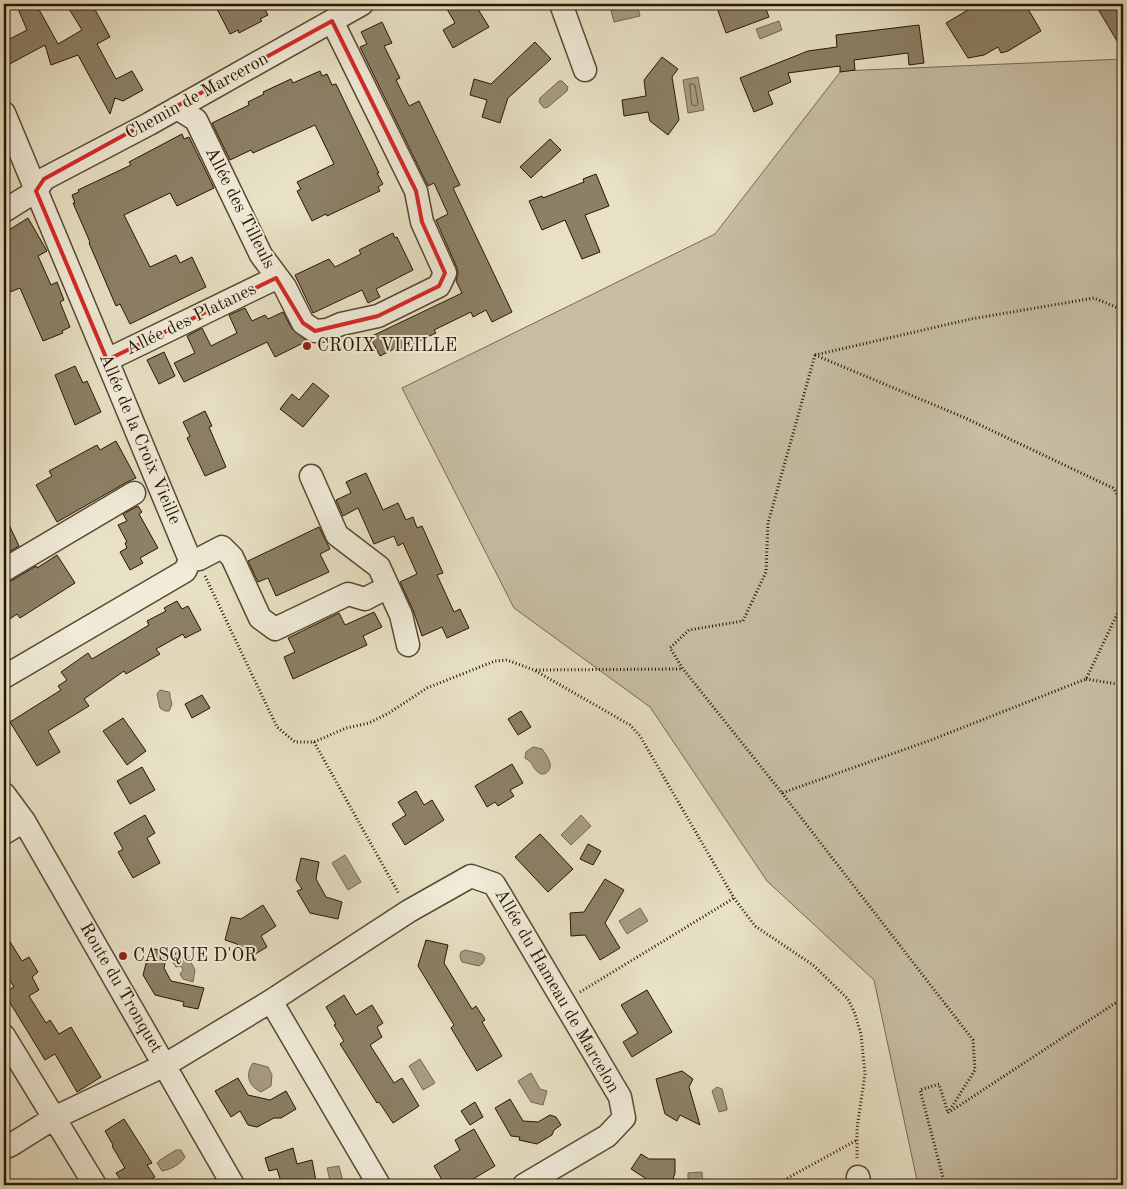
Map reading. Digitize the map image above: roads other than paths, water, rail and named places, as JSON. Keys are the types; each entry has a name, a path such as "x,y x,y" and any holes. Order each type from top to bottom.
{"street":[{"name":"Chemin de Marceron","path":"4,211 36,191 44,179 148,124 362,4"},
{"path":"561,4 585,70"},
{"name":"Allée des Tilleuls","path":"177,108 196,120 261,255 276,278 285,287 303,323 315,331 327,330 341,324 378,316 439,286 445,273 422,222 416,191 332,21"},
{"name":"Allée de la Croix Vieille","path":"4,113 190,560"},
{"name":"Allée des Platanes","path":"107,360 276,278"},
{"path":"311,476 337,535 379,566 401,615 408,645"},
{"path":"4,570 134,493"},
{"path":"4,677 185,571 190,560 199,559 222,547 232,557 260,618 275,629 348,594 365,599 388,587"},
{"name":"Route du Tronquet","path":"4,794 24,821 233,1185"},
{"path":"4,833 24,821"},
{"name":"Allée du Hameau de Marcelon","path":"4,1148 54,1118 165,1065 271,1001 408,911 471,876 494,884 620,1096 624,1118 607,1136 524,1185"},
{"path":"271,1001 379,1185"},
{"path":"4,1036 95,1185"}],"water":[{"path":"637,4 640,16 614,22 611,10"},
{"path":"779,21 782,30 760,39 756,29"},
{"path":"698,77 704,110 688,113 683,80"},
{"path":"559,81 562,81 568,87 567,91 548,107 544,108 539,102 540,98"},
{"path":"160,690 170,693 172,704 169,711 160,708 157,694"},
{"path":"533,747 542,749 549,760 550,768 545,774 540,774 525,758 526,752"},
{"path":"581,815 591,826 571,845 561,835"},
{"path":"345,855 361,882 348,890 332,863"},
{"path":"640,908 648,921 627,934 619,921"},
{"path":"465,950 482,954 485,958 483,963 479,966 462,962 461,952"},
{"path":"176,952 187,955 195,970 193,982 183,979 180,974 183,970 181,966 176,967 173,962"},
{"path":"420,1059 435,1083 423,1090 409,1066"},
{"path":"253,1063 268,1067 272,1075 271,1086 261,1092 253,1086 249,1079 249,1071"},
{"path":"531,1073 540,1089 547,1091 543,1105 531,1102 518,1081"},
{"path":"717,1087 722,1089 727,1108 727,1110 719,1112 712,1091"},
{"path":"176,1150 181,1150 185,1157 175,1166 162,1171 157,1163"},
{"path":"339,1166 344,1185 331,1185 327,1168"},
{"path":"702,1172 703,1185 688,1185 688,1173"}],"place":[{"name":"CROIX VIEILLE","path":"307,346"},
{"name":"CASQUE D'OR","path":"123,956"}]}
